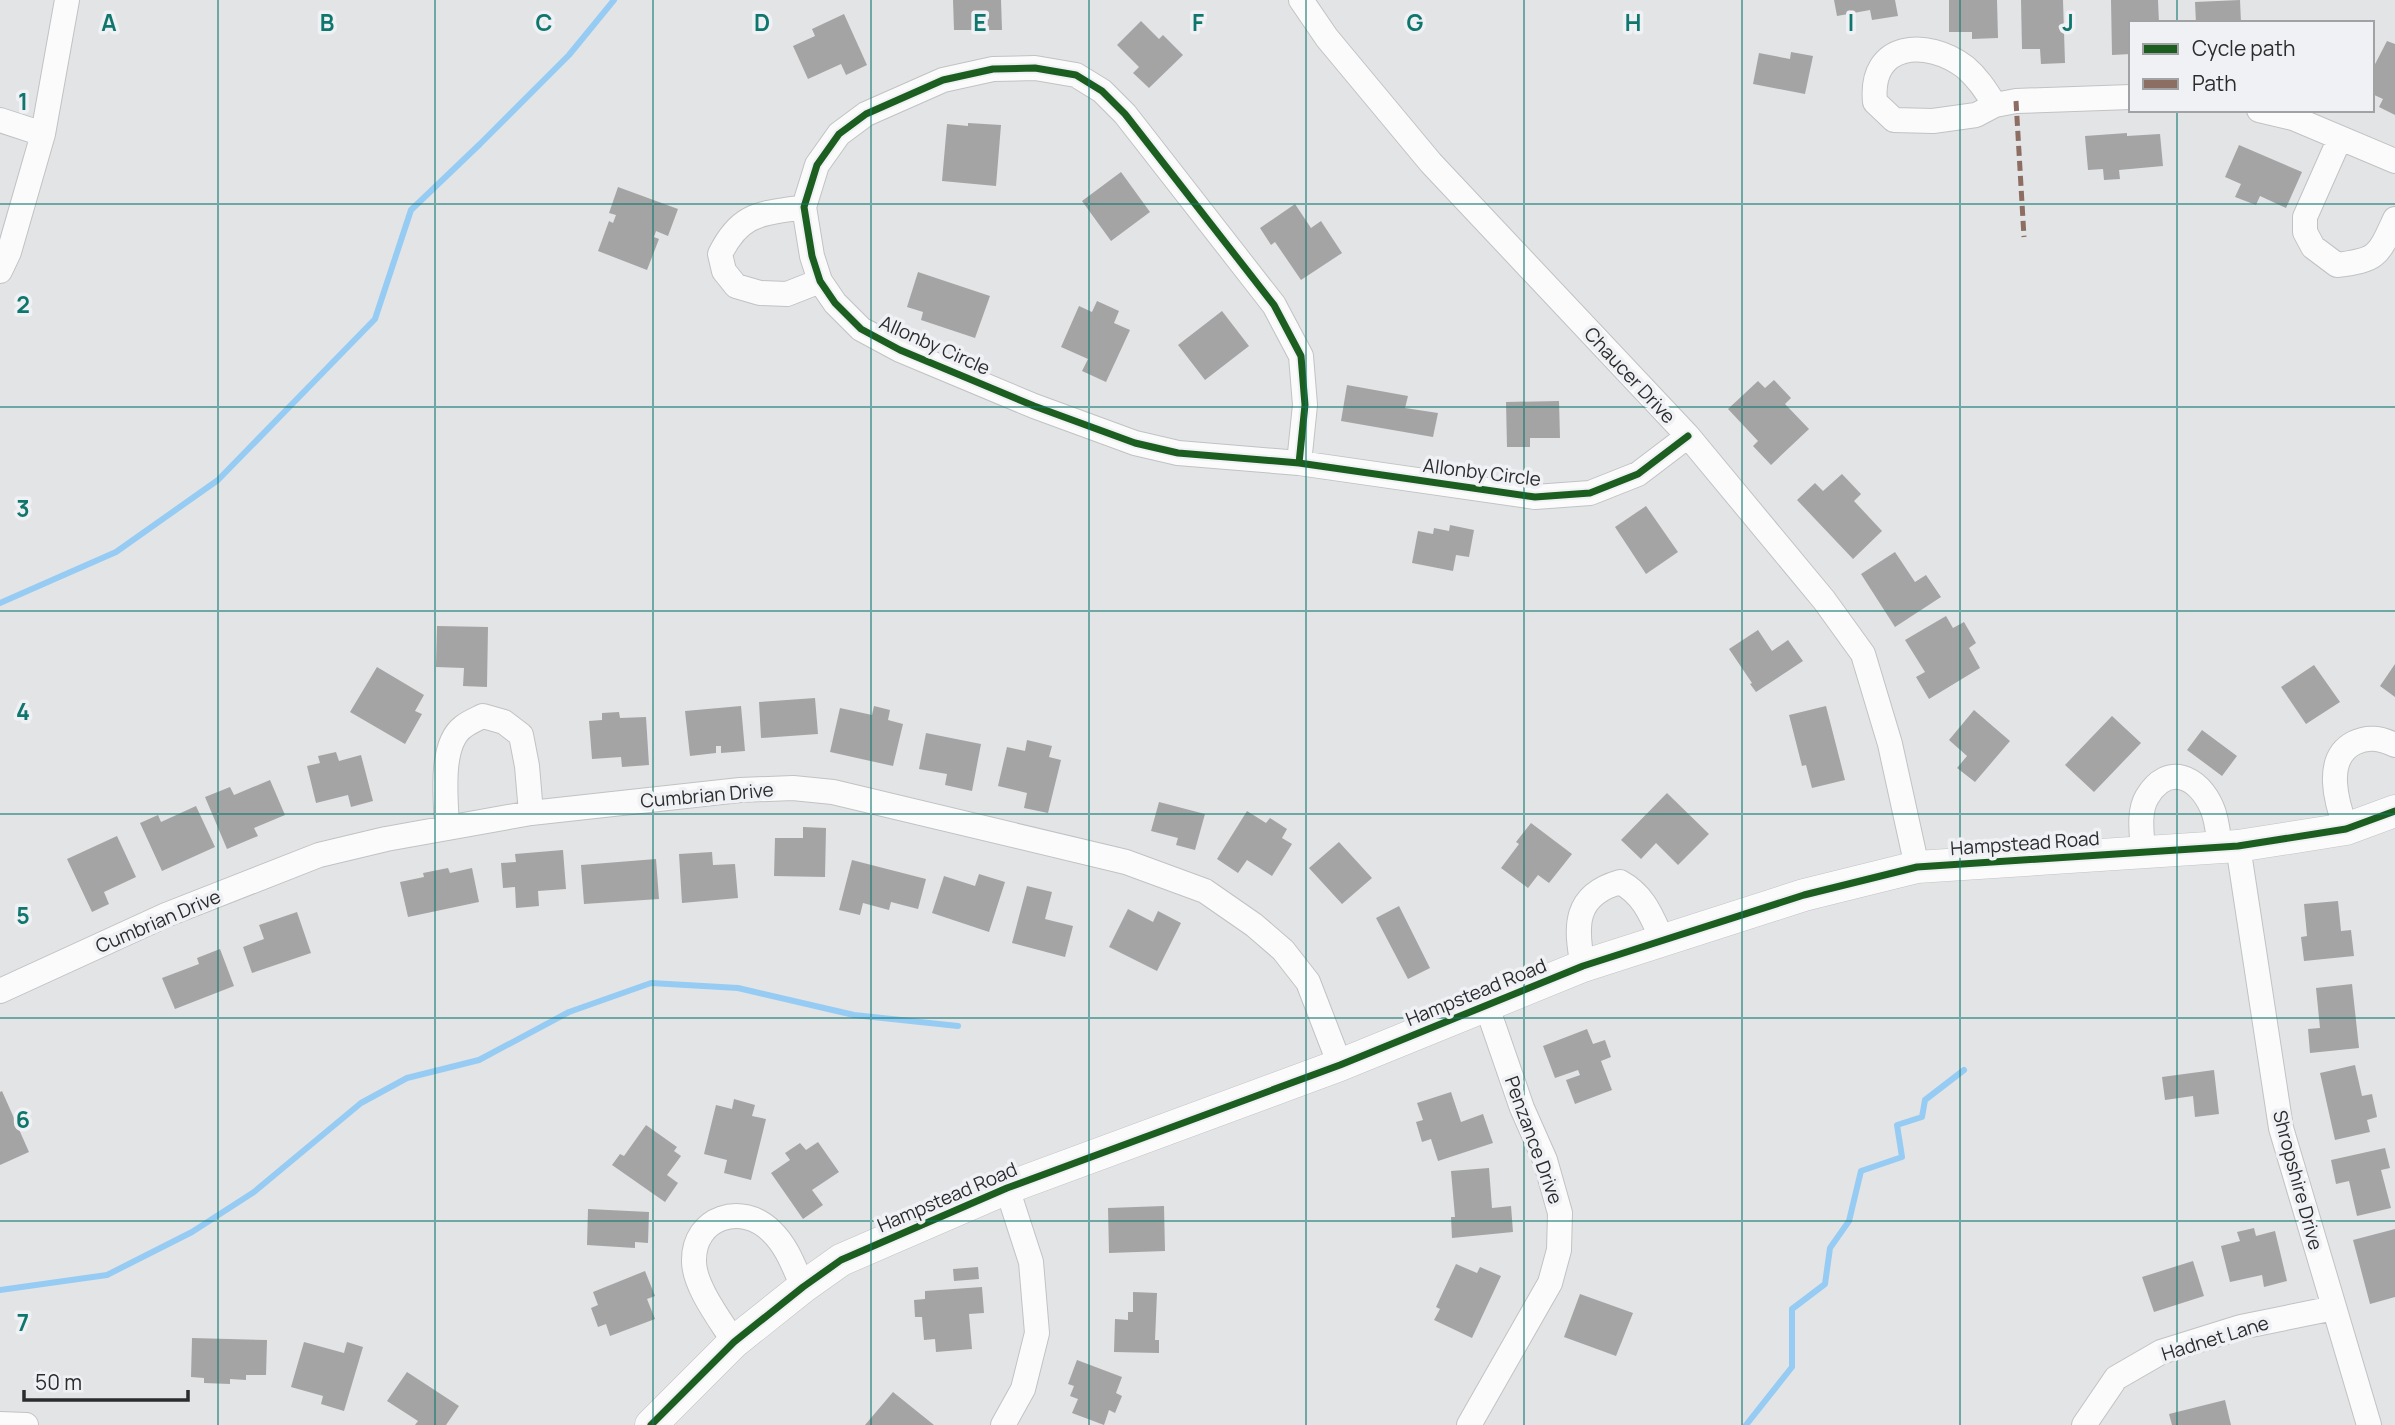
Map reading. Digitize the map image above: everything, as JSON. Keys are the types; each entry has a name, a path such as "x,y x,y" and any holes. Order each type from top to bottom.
{"street":[{"path":"0,271 9,252 43,134 67,0"},
{"name":"Chaucer Drive","path":"1301,0 1326,38 1431,163 1688,436 1824,600 1863,654 1890,744 1917,867"},
{"path":"1995,106 1982,83 1964,66 1940,53 1912,50 1889,55 1878,72 1874,87 1875,102 1894,120 1933,121 1976,115 1995,106 2016,102 2129,97"},
{"name":"Allonby Circle","path":"1300,463 1305,405 1301,356 1274,305 1125,114 1102,91 1076,75 1035,68 993,69 943,79 866,114 839,134 817,165 804,207 812,256 820,281 835,303 861,329 900,350 1034,407 1135,443 1178,453 1300,463 1535,497 1590,493 1638,474 1688,436"},
{"path":"2269,112 2293,117 2395,162"},
{"path":"0,120 43,134"},
{"path":"2340,138 2305,216 2305,232 2313,247 2337,265 2365,262 2381,251 2395,219"},
{"path":"804,207 760,215 741,222 729,236 720,254 724,271 736,286 760,293 787,293 820,281"},
{"path":"447,828 445,775 448,752 461,727 483,716 504,722 521,735 531,813"},
{"path":"2346,829 2338,806 2335,783 2337,764 2348,746 2365,738 2384,739 2395,745"},
{"name":"Shropshire Drive","path":"2143,851 2141,821 2146,799 2158,783 2174,777 2189,779 2203,792 2229,846 2281,1128 2369,1425"},
{"name":"Cumbrian Drive","path":"0,991 166,915 318,855 386,839 531,813 740,790 793,788 833,792 1126,862 1205,891 1254,925 1283,950 1308,982 1340,1065"},
{"name":"Hampstead Road","path":"650,1425 734,1342 841,1260 1007,1188 1340,1065 1583,966 1804,895 1917,867 2229,846 2346,829 2395,811"},
{"path":"1583,966 1578,920 1589,899 1604,887 1620,882 1635,890 1662,939"},
{"name":"Penzance Drive","path":"1469,1425 1550,1283 1559,1250 1560,1213 1545,1160 1521,1108 1486,1004"},
{"path":"1003,1425 1023,1389 1037,1334 1031,1262 1007,1188"},
{"path":"734,1342 699,1283 694,1262 697,1238 712,1221 734,1216 752,1219 770,1229 788,1251 803,1287"},
{"name":"Hadnet Lane","path":"2084,1425 2116,1378 2161,1352 2241,1327 2334,1308"},
{"path":"0,1424 26,1425"}],"building":[{"path":"953,0 1001,0 1002,30 954,30"},
{"path":"1834,0 1895,0 1898,16 1872,20 1870,10 1837,16"},
{"path":"1949,0 1997,0 1998,38 1972,39 1972,32 1949,32"},
{"path":"2021,0 2063,0 2065,63 2041,64 2040,49 2022,49"},
{"path":"2111,0 2158,0 2159,21 2129,21 2129,54 2112,55"},
{"path":"2240,0 2241,21 2196,21 2195,2"},
{"path":"844,14 867,65 846,75 841,64 808,79 793,46 815,36 812,29"},
{"path":"1141,21 1159,39 1163,35 1183,55 1149,88 1133,73 1139,67 1117,45"},
{"path":"2387,41 2395,44 2395,115 2379,107 2383,99 2374,95 2374,66"},
{"path":"1791,52 1813,56 1805,94 1753,84 1759,53 1790,59"},
{"path":"968,123 1001,125 996,186 942,181 947,124 968,126"},
{"path":"2127,133 2127,136 2160,134 2163,166 2119,170 2120,179 2104,180 2103,169 2088,170 2085,136"},
{"path":"2239,145 2302,172 2286,208 2260,196 2256,205 2235,197 2241,184 2225,177"},
{"path":"1121,172 1150,212 1111,241 1082,201"},
{"path":"618,187 678,209 668,236 656,231 654,237 659,239 647,270 598,251 609,221 613,223 616,215 609,213"},
{"path":"1295,204 1311,228 1321,221 1342,253 1301,280 1275,242 1271,245 1260,228"},
{"path":"918,272 990,296 975,338 921,320 923,312 907,307"},
{"path":"1097,301 1119,311 1114,323 1130,330 1106,382 1082,371 1088,359 1061,347 1079,306 1092,312"},
{"path":"1222,311 1249,346 1205,380 1178,345"},
{"path":"1774,380 1791,398 1785,404 1809,429 1771,465 1753,446 1758,441 1728,409 1758,381 1765,388"},
{"path":"1347,385 1408,396 1405,408 1438,413 1433,437 1341,421"},
{"path":"1559,401 1560,438 1530,438 1530,447 1507,447 1506,402"},
{"path":"1842,474 1861,494 1854,501 1882,531 1853,559 1797,500 1815,483 1823,491"},
{"path":"1646,506 1678,552 1646,574 1615,527"},
{"path":"1450,525 1474,530 1469,557 1456,555 1453,571 1412,563 1418,531 1433,534 1434,528 1449,531"},
{"path":"1895,552 1915,582 1926,575 1941,597 1895,627 1861,574"},
{"path":"1946,616 1953,628 1964,622 1976,643 1969,648 1980,668 1929,699 1916,677 1925,672 1905,640"},
{"path":"437,626 488,627 487,687 463,686 464,668 436,667"},
{"path":"1758,630 1772,651 1788,640 1803,661 1756,692 1729,649"},
{"path":"2395,664 2395,697 2380,686"},
{"path":"2314,665 2340,702 2306,724 2281,687"},
{"path":"377,667 424,695 415,711 422,714 405,744 350,712"},
{"path":"815,698 818,734 761,738 759,702"},
{"path":"741,706 745,751 721,753 721,746 716,746 716,753 690,756 685,711"},
{"path":"874,706 890,710 888,720 903,724 893,766 830,752 840,708 872,715"},
{"path":"1826,706 1845,780 1812,788 1806,765 1802,766 1789,715"},
{"path":"1974,710 2010,741 1975,782 1957,768 1967,756 1949,740"},
{"path":"619,712 620,718 646,717 649,765 622,767 621,757 592,759 589,721 602,720 602,713"},
{"path":"2112,716 2141,743 2094,792 2065,765"},
{"path":"2202,730 2237,756 2222,776 2187,750"},
{"path":"926,733 981,744 972,791 945,785 947,774 919,769"},
{"path":"1027,740 1052,746 1049,757 1061,760 1048,813 1024,808 1027,793 998,786 1007,747 1025,751"},
{"path":"336,752 339,761 361,755 373,801 351,807 348,795 316,803 307,766 320,763 318,756"},
{"path":"270,780 285,815 254,828 258,836 227,849 205,797 230,787 234,795"},
{"path":"1667,793 1709,834 1678,865 1656,843 1641,859 1621,840"},
{"path":"1159,802 1205,814 1195,850 1176,845 1178,838 1151,831"},
{"path":"196,806 215,847 162,871 140,823 158,815 161,822"},
{"path":"1247,811 1266,823 1270,818 1287,829 1282,838 1292,844 1272,876 1247,860 1238,873 1217,859"},
{"path":"1531,823 1572,854 1549,883 1538,875 1528,888 1501,868"},
{"path":"803,827 826,828 825,877 774,876 775,838 803,838"},
{"path":"117,836 136,877 104,892 109,904 92,912 67,859"},
{"path":"1339,842 1372,878 1342,904 1309,868"},
{"path":"563,850 566,889 538,891 539,906 516,908 515,887 503,888 501,863 516,862 515,854"},
{"path":"712,852 713,865 735,864 738,898 682,903 679,854"},
{"path":"656,859 659,899 584,904 581,865"},
{"path":"852,860 926,879 918,909 891,902 889,910 863,903 860,915 839,910"},
{"path":"448,868 450,873 472,868 479,902 408,917 400,882 424,877 423,873"},
{"path":"979,874 1005,882 989,932 932,913 944,876 975,886"},
{"path":"1027,886 1052,892 1045,919 1073,926 1065,957 1012,943"},
{"path":"2338,901 2341,931 2351,930 2354,956 2304,961 2301,937 2307,936 2304,904"},
{"path":"1399,906 1430,968 1408,979 1376,918"},
{"path":"1128,909 1153,922 1158,911 1181,923 1157,971 1109,947"},
{"path":"297,912 311,953 252,973 243,947 264,939 259,925"},
{"path":"220,949 234,986 175,1009 162,978 199,964 197,958"},
{"path":"2352,984 2359,1048 2310,1053 2308,1029 2320,1028 2316,988"},
{"path":"1587,1029 1593,1044 1605,1040 1611,1057 1601,1061 1612,1090 1575,1104 1566,1080 1580,1075 1578,1070 1555,1078 1543,1046"},
{"path":"2355,1065 2362,1096 2372,1094 2377,1117 2367,1120 2370,1132 2335,1140 2320,1073"},
{"path":"2214,1070 2219,1114 2195,1117 2193,1096 2165,1100 2162,1077"},
{"path":"2,1091 29,1152 0,1165 0,1092"},
{"path":"1451,1092 1461,1122 1483,1114 1493,1143 1438,1161 1431,1139 1422,1142 1416,1122 1423,1120 1417,1103"},
{"path":"734,1099 755,1105 752,1116 766,1119 751,1180 724,1173 727,1160 704,1154 716,1105 732,1109"},
{"path":"646,1125 677,1147 674,1151 681,1156 667,1175 678,1183 665,1202 612,1165 620,1154 624,1156"},
{"path":"818,1142 839,1172 812,1190 823,1205 803,1219 771,1173 790,1160 785,1153 800,1143 806,1150"},
{"path":"2385,1148 2390,1168 2381,1170 2391,1208 2357,1216 2349,1181 2336,1184 2331,1160"},
{"path":"1489,1168 1492,1208 1511,1206 1513,1232 1452,1238 1451,1217 1455,1217 1451,1171"},
{"path":"1164,1206 1165,1251 1109,1253 1108,1208"},
{"path":"588,1209 649,1212 648,1243 635,1242 635,1248 587,1245"},
{"path":"2254,1228 2256,1236 2275,1231 2287,1281 2264,1287 2262,1275 2230,1282 2221,1246 2240,1241 2237,1232"},
{"path":"2395,1229 2395,1297 2370,1304 2353,1240"},
{"path":"2193,1261 2204,1296 2154,1312 2142,1277"},
{"path":"1456,1264 1477,1273 1480,1267 1501,1276 1472,1338 1434,1320 1440,1309 1436,1307"},
{"path":"978,1267 979,1279 954,1281 953,1269"},
{"path":"645,1271 655,1296 647,1299 655,1319 610,1336 606,1324 598,1327 591,1308 598,1305 593,1292"},
{"path":"982,1287 984,1313 969,1314 972,1349 936,1352 935,1339 924,1340 922,1317 915,1317 914,1300 925,1299 925,1291"},
{"path":"1133,1292 1157,1293 1155,1340 1159,1340 1159,1353 1114,1352 1115,1319 1128,1320 1128,1312 1133,1312"},
{"path":"1580,1294 1633,1313 1616,1356 1564,1337"},
{"path":"192,1338 267,1340 266,1375 246,1375 246,1380 230,1379 230,1384 204,1383 204,1378 191,1377"},
{"path":"304,1342 344,1353 347,1342 363,1347 344,1411 321,1404 323,1396 291,1387"},
{"path":"1077,1360 1122,1377 1116,1393 1122,1396 1115,1413 1109,1410 1104,1425 1072,1413 1078,1399 1070,1396 1074,1386 1068,1384"},
{"path":"407,1372 459,1406 446,1425 415,1425 418,1421 387,1401"},
{"path":"893,1392 934,1425 865,1425"},
{"path":"2225,1400 2231,1425 2172,1425 2169,1414"}],"waterway":[{"path":"0,603 116,552 218,480 375,319 411,210 569,55 614,0"},
{"path":"0,1290 107,1275 192,1232 254,1192 361,1103 407,1078 479,1060 569,1012 651,983 738,988 854,1015 958,1026"},
{"path":"1746,1425 1792,1367 1792,1309 1825,1284 1830,1248 1849,1221 1861,1171 1902,1157 1897,1125 1922,1117 1925,1100 1964,1070"}],"marked path":[{"path":"2016,101 2024,237"}],"cycle path":[{"path":"1299,463 1305,405 1301,356 1274,305 1125,114 1102,91 1076,75 1035,68 993,69 943,80 866,114 839,134 817,165 804,207 812,256 820,281 835,303 861,329 900,350 1034,406 1135,443 1178,453 1299,463 1535,497 1590,493 1638,474 1688,436"},
{"path":"651,1425 734,1342 841,1260 1007,1188 1340,1065 1583,966 1804,895 1917,867 2238,846 2346,829 2395,811"}]}
